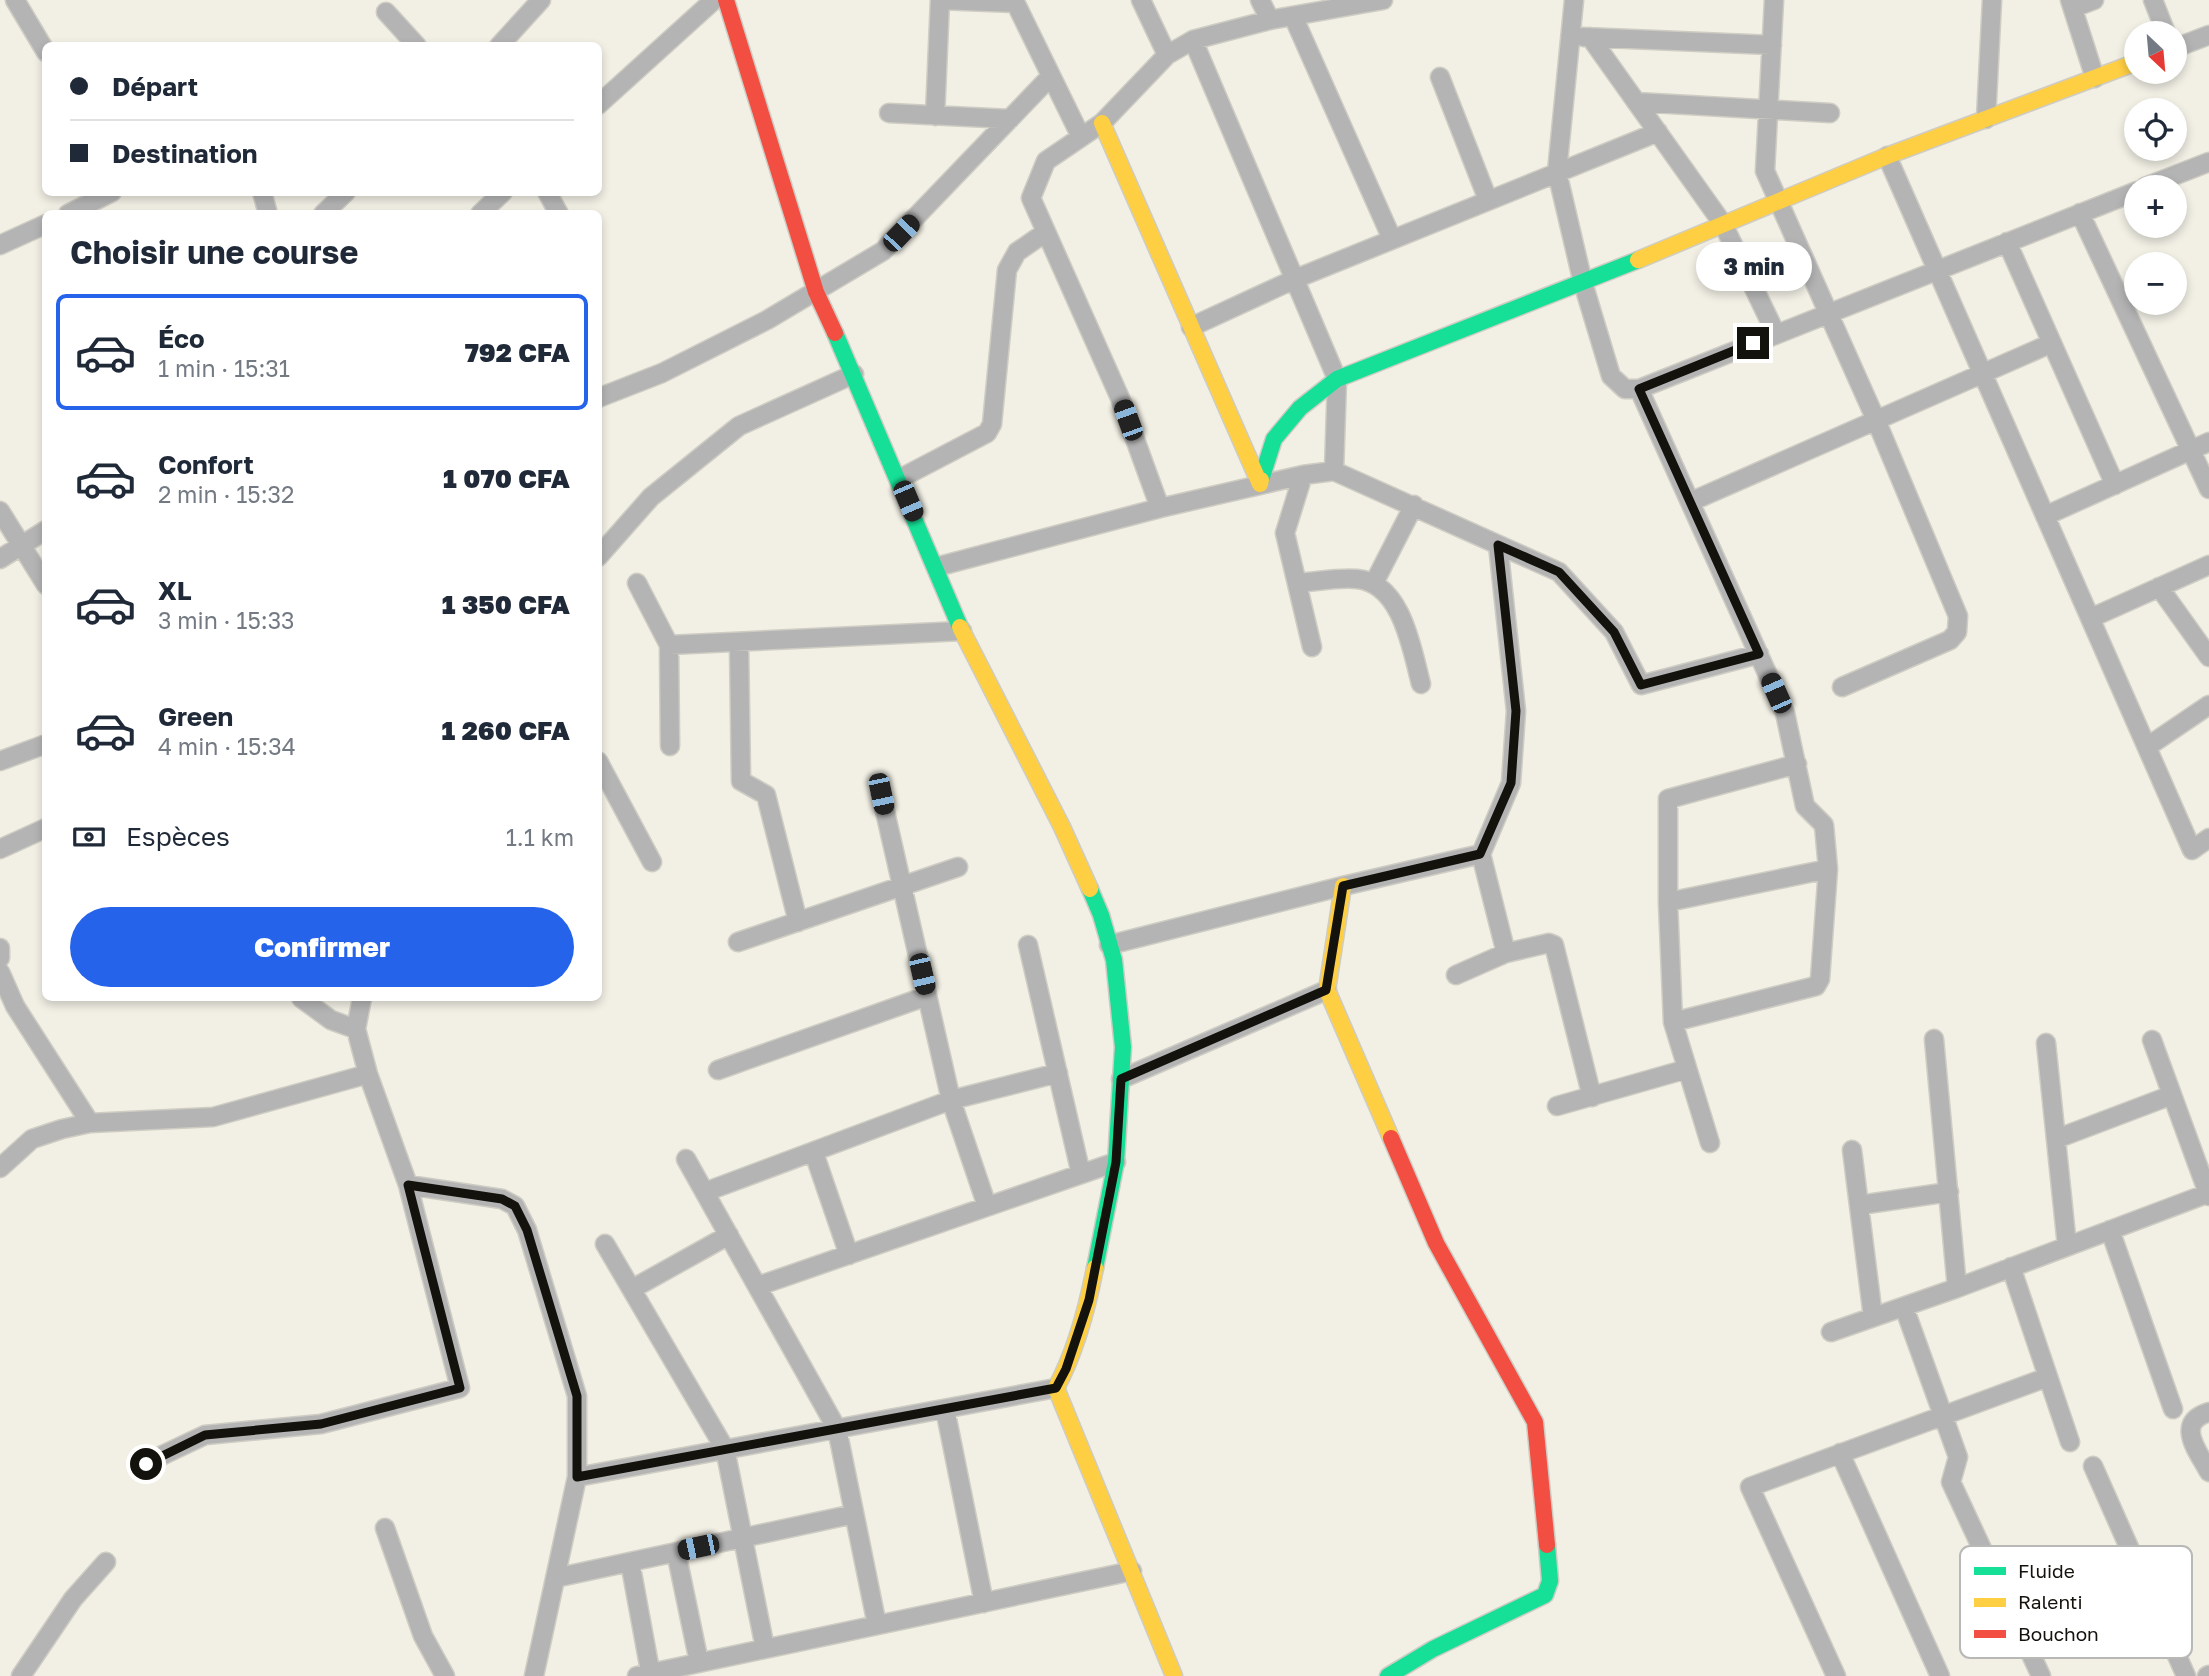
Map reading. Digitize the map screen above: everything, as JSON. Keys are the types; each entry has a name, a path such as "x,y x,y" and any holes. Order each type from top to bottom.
{"street":[{"path":"15,0 42,45"},
{"path":"503,42 541,0"},
{"path":"602,101 713,0"},
{"path":"726,0 816,292 854,374 962,631 1062,827 1101,915 1114,960 1123,1047 1116,1162 1089,1300 1066,1369 1056,1388"},
{"path":"935,116 940,0 1014,2 1081,137"},
{"path":"1141,0 1167,55"},
{"path":"1260,0 1270,20"},
{"path":"1160,508 1120,398 1031,198 1046,161 1102,123 1167,55 1193,40 1270,20 1382,0"},
{"path":"1574,0 1581,37 1557,172 1583,282 1611,376 1625,389 1639,389 2124,196"},
{"path":"1774,0 1765,171 1877,420 1958,616 1957,632 1950,640 1842,687"},
{"path":"1986,119 1992,0"},
{"path":"2094,0 2072,4 2095,78"},
{"path":"2153,0 2161,21"},
{"path":"386,12 413,42"},
{"path":"1293,16 1392,239"},
{"path":"2188,43 2209,36"},
{"path":"1581,37 1772,44"},
{"path":"1581,37 1636,102 1723,224 1776,334"},
{"path":"1193,40 1337,379 1334,471"},
{"path":"1260,484 1275,439 1300,408 1337,379 1583,282 1887,156 2124,67"},
{"path":"602,396 662,373 767,320 883,251 1051,76"},
{"path":"1440,77 1488,200"},
{"path":"1636,102 1830,113"},
{"path":"889,113 1010,119"},
{"path":"1102,123 1260,484"},
{"path":"1191,327 1295,279 1658,132"},
{"path":"1887,156 2192,850 2209,838"},
{"path":"2176,175 2209,162"},
{"path":"76,210 104,196"},
{"path":"327,210 342,196"},
{"path":"484,210 499,196"},
{"path":"2080,214 2209,489"},
{"path":"0,245 42,226"},
{"path":"899,479 988,433 992,424 1007,270 1017,252 1046,232"},
{"path":"2007,242 2115,485"},
{"path":"1690,502 2052,343"},
{"path":"602,552 651,497 739,426 854,374"},
{"path":"1639,389 1785,713 1805,806 1824,825 1828,869 1821,979 1816,986 1673,1023"},
{"path":"2045,516 2209,442"},
{"path":"936,568 1160,508 1260,484 1334,471 1559,572 1614,632 1641,685 1759,654"},
{"path":"1303,475 1285,533 1312,647"},
{"path":"1374,583 1413,505"},
{"path":"0,510 42,579"},
{"path":"0,559 42,533"},
{"path":"1498,545 1516,711 1511,783 1480,854 1506,953"},
{"path":"2091,618 2209,565"},
{"path":"1297,583 1357,579 1374,583 1396,605 1409,637 1421,684"},
{"path":"637,583 669,645 670,746"},
{"path":"2160,587 2209,657"},
{"path":"669,645 962,631"},
{"path":"739,643 741,781 766,795 798,922"},
{"path":"2147,747 2209,705"},
{"path":"0,761 42,745"},
{"path":"1710,1143 1673,1023 1668,902 1668,799 1797,764"},
{"path":"602,768 652,862"},
{"path":"881,794 951,1100 987,1206"},
{"path":"0,849 42,830"},
{"path":"1109,945 1480,854"},
{"path":"738,942 958,867"},
{"path":"1668,902 1828,869"},
{"path":"1343,886 1326,990 1436,1243 1535,1422 1550,1581 1545,1595 1433,1649 1391,1675"},
{"path":"1455,975 1506,953 1549,943 1554,945 1592,1097"},
{"path":"1028,946 1081,1174"},
{"path":"0,948 0,957"},
{"path":"0,972 15,1006 90,1123"},
{"path":"1121,1079 1326,990"},
{"path":"718,1070 927,996"},
{"path":"305,1001 331,1020 356,1029"},
{"path":"146,1464 205,1435 321,1424 460,1388 408,1185 368,1074 356,1029 361,1001"},
{"path":"1934,1039 1957,1288"},
{"path":"1831,1332 2209,1194 2152,1040"},
{"path":"2046,1044 2067,1246"},
{"path":"1557,1106 1687,1069"},
{"path":"705,1192 951,1100 1058,1073"},
{"path":"0,1168 32,1139 62,1129 90,1123 213,1116 368,1074"},
{"path":"2056,1139 2172,1095"},
{"path":"1852,1150 1873,1317"},
{"path":"814,1153 849,1255"},
{"path":"686,1158 837,1429 877,1625"},
{"path":"758,1286 1116,1162"},
{"path":"408,1185 502,1199 515,1206 527,1230 577,1396 577,1477 534,1676"},
{"path":"1860,1205 1948,1192"},
{"path":"2110,1230 2173,1409"},
{"path":"632,1290 729,1235"},
{"path":"605,1244 725,1449 765,1648"},
{"path":"2011,1267 2070,1442"},
{"path":"1904,1307 1958,1457 1951,1482 1981,1546"},
{"path":"1836,1676 1750,1487 2048,1377"},
{"path":"577,1477 1056,1388"},
{"path":"1056,1388 1174,1676"},
{"path":"945,1409 984,1603"},
{"path":"2209,1412 2192,1423 2190,1435 2209,1472"},
{"path":"1840,1453 1940,1676"},
{"path":"2093,1466 2128,1546"},
{"path":"555,1578 854,1514"},
{"path":"385,1528 423,1636 445,1676"},
{"path":"676,1552 699,1662"},
{"path":"630,1562 646,1675 1132,1571"},
{"path":"21,1676 73,1599 106,1563"},
{"path":"2033,1658 2041,1676"},
{"path":"2178,1658 2186,1676"}],"traffic: fast":[{"path":"1261,480 1274,439 1300,408 1337,379 1638,260"},
{"path":"835,333 960,627"},
{"path":"1090,889 1114,960 1123,1047 1116,1162 1095,1268"},
{"path":"1388,1676 1433,1649 1545,1595 1550,1581 1547,1545"}],"traffic: slow":[{"path":"1638,260 1887,156 2124,67"},
{"path":"1102,123 1260,484 1261,480"},
{"path":"960,627 1062,827 1090,889"},
{"path":"1343,886 1327,990 1391,1138"},
{"path":"1095,1268 1080,1330 1056,1388 1174,1676"}],"traffic: jam":[{"path":"726,0 816,292 835,333"},
{"path":"1391,1138 1436,1243 1535,1422 1547,1545"}],"route":[{"path":"146,1464 205,1435 321,1424 460,1388 408,1185 502,1199 515,1206 527,1230 577,1396 577,1477 1056,1388 1066,1369 1089,1300 1116,1162 1121,1079 1326,990 1343,886 1480,854 1511,783 1516,711 1498,545 1559,572 1614,632 1641,685 1759,654 1639,389 1753,343"}]}
